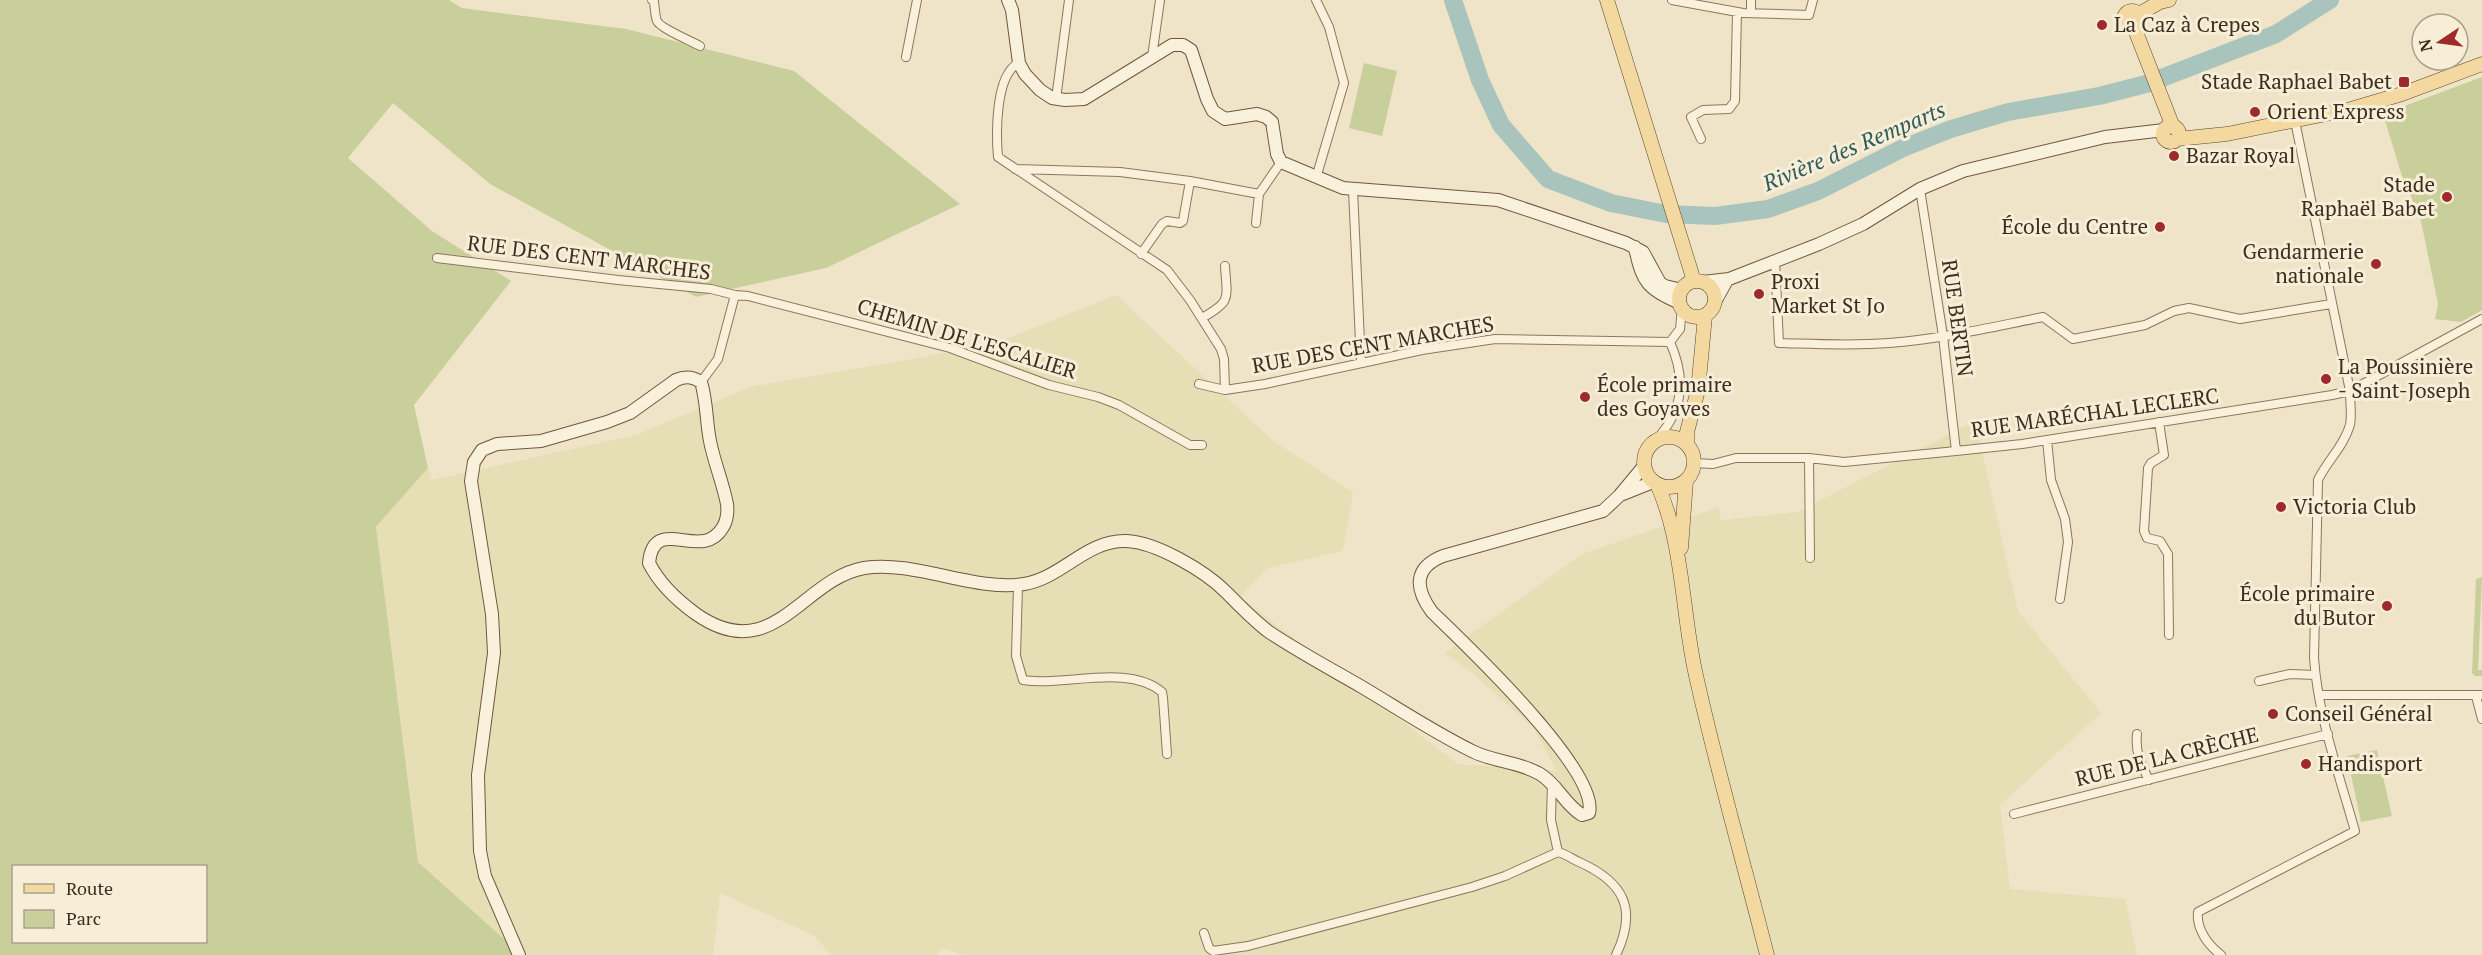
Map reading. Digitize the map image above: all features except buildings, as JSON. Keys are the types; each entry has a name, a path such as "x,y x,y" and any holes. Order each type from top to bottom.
{"main road":[{"path":"1607,0 1685,252 1699,282 1712,289 1716,300"},
{"path":"2169,0 2132,13 2167,113 2170,132"},
{"path":"1011,3 1019,63 1025,74 1040,90 1056,99 1084,99 1172,45 1183,45 1191,50 1213,111 1225,119 1257,114 1266,117 1272,122 1276,154 1281,162 1316,178 1353,190 1504,201 1635,248 1647,257 1654,277 1688,307 1702,338 1698,390 1690,416 1687,444"},
{"path":"1699,282 1727,279 1863,224 1920,189 1963,171 2105,137 2138,132 2170,132 2198,138 2295,121 2351,109 2402,94 2482,64"},
{"path":"1688,307 1713,309 1727,279"},
{"path":"1688,307 1699,282"},
{"path":"519,955 485,876 480,851 478,775 494,653 492,614 471,481 474,462 482,450 497,444 541,441 582,430 630,413 684,376 695,378 701,381 706,397 711,444 727,506 724,525 709,541 698,542 668,538 659,540 653,545 648,563 665,586 710,623 727,629 747,630 771,624 794,611 827,584 846,573 864,568 900,568 994,584 1018,585 1046,577 1097,546 1129,541 1149,546 1203,573 1271,633 1438,733 1477,753 1532,770 1552,782 1577,812 1582,814 1589,813 1590,807 1586,792 1550,734 1424,601 1419,592 1421,573 1427,564 1443,556 1603,511 1644,466 1646,450 1660,438 1678,429 1690,416"},
{"path":"1660,438 1680,439 1687,444 1694,464 1686,481 1680,536 1683,589"},
{"path":"1644,466 1667,506 1683,589 1694,669 1767,955"},
{"path":"1619,496 1655,483 1672,487 1686,481"}],"street":[{"path":"652,0 657,21 662,27 700,45"},
{"path":"906,57 917,0"},
{"path":"1056,99 1069,0"},
{"path":"1152,57 1160,0"},
{"path":"1316,0 1329,27 1344,83 1316,178"},
{"path":"1672,0 1737,12 1809,15 1813,0"},
{"path":"1751,0 1751,13"},
{"path":"1701,139 1691,117 1703,110 1729,109 1736,101 1737,12"},
{"path":"1019,63 1005,78 996,130 998,157 1167,270 1177,281 1221,349 1224,359 1226,390 1199,384"},
{"path":"2221,955 2202,932 2198,912 2355,831 2328,734 2315,675 2318,480 2340,447 2350,424 2350,391 2295,121"},
{"path":"1256,223 1259,194 1281,162"},
{"path":"1014,169 1120,172 1190,181 1259,194"},
{"path":"1141,254 1162,224 1167,221 1180,223 1184,221 1190,181"},
{"name":"RUE BERTIN","path":"1920,189 1943,336 1956,452"},
{"path":"1353,190 1361,363"},
{"name":"RUE DES CENT MARCHES","path":"437,258 711,289 735,295"},
{"path":"1775,260 1779,343 1855,345 1943,336 2043,317 2073,339 2145,325 2174,311 2189,308 2240,319 2331,304"},
{"path":"1202,318 1221,308 1225,302 1227,295 1225,267"},
{"path":"701,381 718,359 735,295"},
{"name":"CHEMIN DE L'ESCALIER","path":"735,295 781,303 950,348 1049,385 1108,400 1190,445 1202,445"},
{"path":"1660,438 1674,416 1678,403 1679,363 1670,342 1680,329 1688,307"},
{"name":"RUE MARÉCHAL LECLERC","path":"1694,464 1713,464 1736,458 1809,458 1844,462 1956,452 2047,440 2350,391 2482,319"},
{"name":"RUE DES CENT MARCHES","path":"1226,390 1265,384 1456,343 1495,339 1670,342"},
{"path":"2159,422 2164,455 2151,463 2148,468 2144,531 2147,538 2160,540 2168,554 2169,635"},
{"path":"2047,440 2051,480 2065,519 2068,542 2060,599"},
{"path":"1809,458 1810,558"},
{"path":"1018,585 1016,656 1023,680 1125,678 1153,687 1162,692 1167,754"},
{"path":"2259,681 2290,674 2315,675"},
{"path":"2319,695 2479,696 2482,719"},
{"path":"2138,734 2136,745 2139,762 2149,780"},
{"name":"RUE DE LA CRÈCHE","path":"2014,814 2328,734"},
{"path":"1552,782 1551,820 1558,852"},
{"path":"1204,933 1209,948 1213,951 1248,946 1505,876 1558,852 1596,869 1615,885 1627,915 1626,930 1616,955"}],"shaded area":[{"path":"1116,295 1273,441 1353,492 1343,551 1267,568 1240,597 1458,764 1557,771 1533,727 1471,672 1445,653 1582,554 1719,507 1721,520 1797,512 1975,421 2018,611 2101,713 2000,805 2010,889 2125,899 2137,955 964,955 942,948 936,955 832,955 813,935 720,893 713,955 522,955 418,862 376,527 428,468 431,480 636,435 750,387 991,345"}],"green space":[{"path":"0,0 449,0 462,8 626,29 794,71 960,204 826,268 696,297 490,184 393,103 348,158 432,231 511,281 414,405 428,468 376,527 418,862 522,955 0,955"},
{"path":"1364,63 1397,71 1382,136 1349,128"},
{"name":"Stade Raphaël Babet","path":"2482,77 2482,310 2461,322 2435,319 2438,304 2421,221 2401,173 2383,114"},
{"path":"2482,577 2478,670 2482,670 2482,676 2475,676 2472,673 2476,579"},
{"path":"2377,750 2392,816 2361,822 2347,756"}],"waterway":[{"name":"Rivière des Remparts","path":"1453,0 1480,80 1501,125 1548,179 1611,203 1666,214 1715,216 1768,209 1818,191 1903,148 1951,129 2008,112 2099,96 2146,84 2276,34 2330,0"}],"place":[{"name":"La Caz à Crepes","path":"2102,25"},
{"name":"Stade Raphael Babet","path":"2404,82"},
{"name":"Orient Express","path":"2255,112"},
{"name":"Bazar Royal","path":"2174,156"},
{"name":"Stade Raphaël Babet","path":"2447,197"},
{"name":"École du Centre","path":"2160,227"},
{"name":"Gendarmerie nationale","path":"2376,264"},
{"name":"Proxi Market St Jo","path":"1759,294"},
{"name":"La Poussinière - Saint-Joseph","path":"2326,379"},
{"name":"École primaire des Goyaves","path":"1585,397"},
{"name":"Victoria Club","path":"2281,507"},
{"name":"École primaire du Butor","path":"2387,606"},
{"name":"Conseil Général","path":"2273,714"},
{"name":"Handisport","path":"2306,764"}]}
